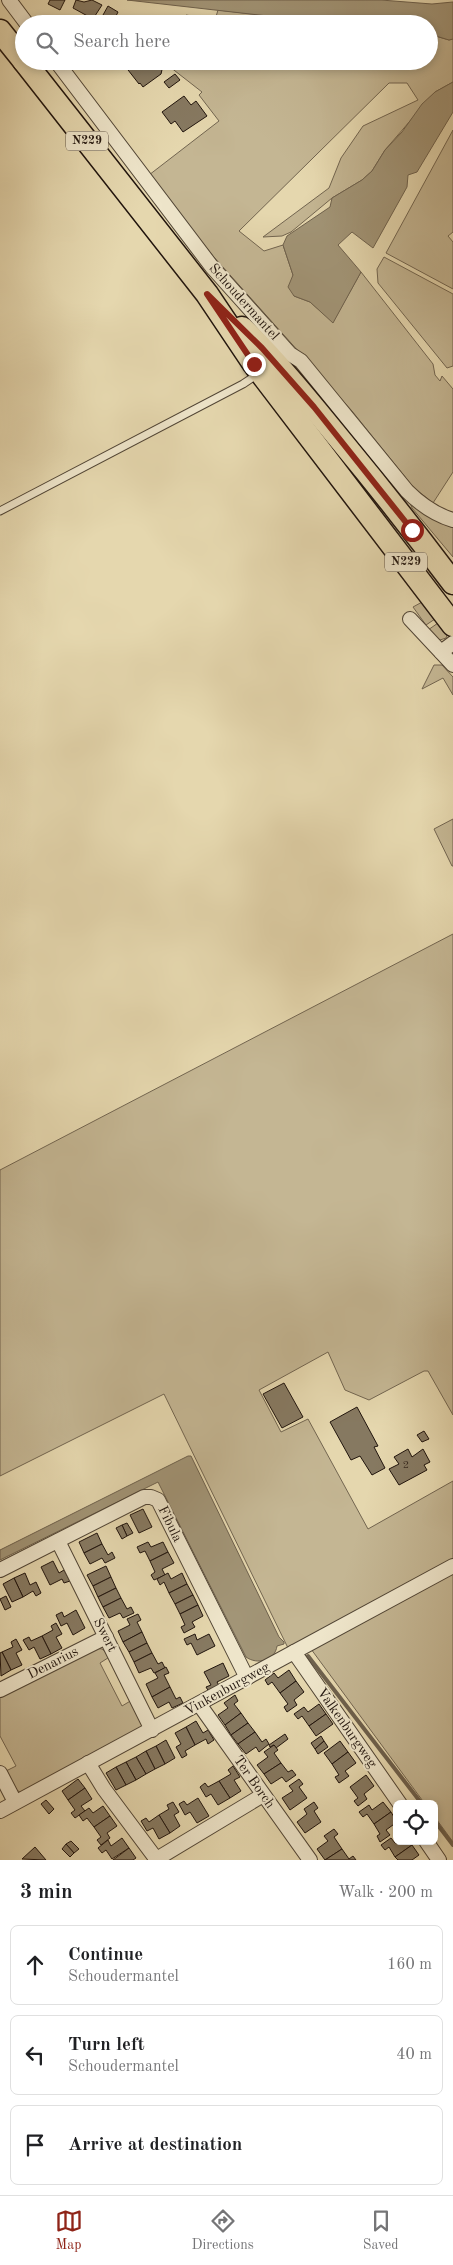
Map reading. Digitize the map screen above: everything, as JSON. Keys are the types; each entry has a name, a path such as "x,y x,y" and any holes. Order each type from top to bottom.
{"main road":[{"name":"Schoudermantel","path":"0,31 15,50"},
{"name":"Schoudermantel","path":"32,70 216,287 262,348 314,407 379,486 453,583"},
{"name":"Schoudermantel","path":"216,287 260,372 453,625"}],"street":[{"path":"9,0 20,15"},
{"name":"Schoudermantel","path":"62,70 216,287 290,354 301,361 417,501 453,520"},
{"path":"410,619 453,665"},
{"path":"441,652 453,643"},
{"name":"Fibula","path":"0,1570 144,1497 158,1500 247,1678"},
{"name":"Swert","path":"58,1541 152,1730"},
{"name":"Vinkenburgweg","path":"0,1811 8,1796 88,1763 152,1730 453,1566"},
{"name":"Denarius","path":"0,1690 106,1636"},
{"name":"Valkenburgweg","path":"294,1652 397,1800"},
{"name":"Ter Borch","path":"199,1704 310,1860"},
{"path":"88,1763 104,1789 156,1860 263,1795"},
{"path":"0,1773 8,1796"},
{"path":"429,1845 439,1860"}],"lane":[{"path":"0,511 243,384 260,372"}],"shaded area":[{"path":"127,0 381,0 432,4 453,2 453,39 449,40 438,37 438,15 259,15"},
{"path":"218,10 261,15 216,15"},
{"path":"438,37 449,40 453,39 453,82 435,92 385,150 372,171 362,180 332,198 291,232 282,236 263,237 329,188 341,158 363,126 418,100 407,83 389,83 239,231 264,251 283,245 293,275 294,296 310,302 333,322 361,272 433,364 435,375 440,381 442,376 453,389 453,472 433,503 414,488 352,411 213,256 149,175 219,121 199,95 202,92 174,70 438,70"},
{"path":"453,82 453,112 417,172 408,175 407,187 373,248 352,232 338,245 361,272 333,323 310,302 294,296 288,287 293,275 283,245 287,236 330,207 332,198 362,180 372,171 385,150 402,132 422,104 435,92"},
{"path":"453,130 453,232 448,236 453,242 453,289 386,253"},
{"path":"384,257 453,294 453,366 447,368 378,283 377,269"},
{"path":"410,503 453,526 453,557 412,508"},
{"path":"424,601 448,633 446,638 440,640 428,630 438,623 435,619 426,625 413,607"},
{"path":"434,665 442,665 453,677 453,695 443,678 422,689"},
{"path":"453,819 453,866 452,866 434,829"},
{"path":"453,934 453,1415 428,1371 424,1371 369,1400 345,1390 328,1352 259,1390 281,1432 308,1419 368,1529 453,1481 453,1559 288,1648 164,1394 0,1476 0,1170"},
{"path":"191,1456 279,1637 284,1642 284,1644 277,1646 273,1655 265,1660 255,1661 246,1657 158,1482 0,1560 0,1550"},
{"path":"453,1573 453,1842 438,1821 438,1800 422,1800 311,1649"},
{"path":"95,1648 102,1649 111,1656 100,1663 122,1706 132,1700 145,1728 23,1793 19,1792 11,1785 4,1772 16,1766 0,1736 0,1696"}],"building":[{"path":"50,0 65,0 60,10 48,4"},
{"path":"76,0 84,2 92,0 102,5 96,15 86,15 73,8"},
{"path":"108,6 118,12 116,15 103,15"},
{"path":"128,70 162,70 161,74 143,87"},
{"path":"175,74 180,80 169,88 164,82"},
{"path":"184,96 191,105 196,101 207,116 183,132 175,121 171,124 162,112"},
{"path":"284,1383 303,1417 282,1428 263,1394"},
{"path":"357,1407 378,1446 374,1447 385,1468 372,1475 360,1456 351,1460 330,1422"},
{"path":"424,1431 429,1439 422,1442 417,1435"},
{"path":"408,1449 412,1457 423,1449 430,1462 424,1465 427,1470 399,1485 389,1469 399,1464 394,1457"},
{"path":"143,1509 152,1527 139,1533 130,1515"},
{"path":"127,1523 133,1533 127,1536 122,1525"},
{"path":"122,1525 127,1536 122,1539 116,1528"},
{"path":"97,1533 102,1544 84,1553 79,1542"},
{"path":"148,1542 151,1547 163,1542 168,1552 150,1561 145,1551 140,1553 137,1547"},
{"path":"102,1544 108,1555 112,1552 115,1558 105,1563 102,1558 90,1564 84,1553"},
{"path":"168,1552 174,1563 162,1569 165,1575 154,1580 151,1575 155,1572 150,1561"},
{"path":"53,1561 59,1573 64,1570 70,1581 64,1583 62,1579 50,1585 41,1567"},
{"path":"106,1566 111,1577 93,1586 87,1575"},
{"path":"25,1573 30,1585 36,1582 41,1593 36,1596 33,1591 23,1597 14,1578"},
{"path":"168,1573 171,1579 182,1573 187,1584 169,1593 164,1582 160,1585 157,1579"},
{"path":"111,1577 116,1588 98,1597 93,1586"},
{"path":"14,1578 23,1597 12,1602 3,1584"},
{"path":"187,1584 193,1595 175,1604 169,1593"},
{"path":"116,1588 121,1598 103,1607 98,1597"},
{"path":"193,1595 198,1605 180,1614 175,1604"},
{"path":"6,1596 11,1607 5,1610 0,1599"},
{"path":"121,1598 127,1609 131,1607 134,1613 123,1618 120,1613 109,1618 103,1607"},
{"path":"198,1605 203,1616 192,1622 195,1627 184,1633 181,1627 185,1625 180,1614"},
{"path":"76,1610 85,1628 73,1635 67,1623 61,1626 56,1615 62,1612 64,1617"},
{"path":"138,1614 141,1620 137,1622 142,1632 123,1642 118,1631 130,1625 127,1619"},
{"path":"56,1623 62,1634 56,1637 62,1648 51,1654 42,1636 53,1630 51,1626"},
{"path":"142,1632 147,1643 129,1652 123,1642"},
{"path":"195,1634 197,1640 209,1634 215,1646 197,1655 191,1643 187,1645 184,1639"},
{"path":"42,1636 51,1654 40,1659 34,1647 29,1650 23,1640 29,1637 31,1641"},
{"path":"16,1639 22,1650 16,1653 22,1665 11,1670 2,1652 13,1647 11,1642"},
{"path":"147,1643 152,1653 134,1662 129,1652"},
{"path":"2,1652 11,1670 1,1676 0,1653"},
{"path":"152,1653 158,1664 162,1662 165,1668 154,1673 151,1668 139,1673 134,1662"},
{"path":"223,1663 229,1676 217,1682 220,1687 209,1692 206,1687 211,1685 204,1672"},
{"path":"166,1667 169,1673 164,1675 170,1687 152,1697 146,1684 158,1678 155,1673"},
{"path":"289,1670 296,1681 280,1693 272,1682 268,1685 265,1680 274,1673 278,1678"},
{"path":"296,1681 304,1692 294,1700 297,1705 287,1712 284,1707 288,1704 280,1693"},
{"path":"170,1687 176,1699 180,1697 183,1703 172,1708 169,1702 158,1708 152,1697"},
{"path":"235,1695 238,1701 234,1704 241,1713 225,1725 218,1715 228,1708 224,1703"},
{"path":"319,1704 326,1714 309,1726 302,1716 298,1719 294,1714 304,1707 308,1712"},
{"path":"241,1713 248,1723 231,1735 225,1725"},
{"path":"326,1714 333,1724 316,1736 309,1726"},
{"path":"196,1721 203,1733 208,1730 214,1740 208,1744 206,1739 195,1745 186,1727"},
{"path":"248,1723 255,1732 238,1744 231,1735"},
{"path":"186,1727 195,1745 185,1751 187,1755 182,1758 176,1747 181,1744 175,1733"},
{"path":"255,1732 262,1742 266,1739 269,1744 259,1752 256,1747 246,1754 238,1744"},
{"path":"285,1734 288,1739 276,1748 274,1745 270,1747 269,1745"},
{"path":"321,1736 324,1741 315,1749 311,1743"},
{"path":"166,1740 175,1758 165,1764 156,1746"},
{"path":"324,1741 328,1747 318,1754 315,1749"},
{"path":"340,1741 348,1752 332,1764 324,1753"},
{"path":"274,1745 278,1750 274,1753 281,1763 264,1774 257,1765 268,1757 264,1752"},
{"path":"156,1746 165,1764 155,1769 146,1751"},
{"path":"146,1751 155,1769 146,1774 136,1757"},
{"path":"348,1752 356,1763 345,1771 349,1776 339,1783 335,1777 339,1775 332,1764"},
{"path":"136,1757 146,1774 136,1780 126,1762"},
{"path":"126,1762 136,1780 126,1785 116,1767"},
{"path":"281,1763 288,1772 292,1770 296,1775 286,1782 282,1777 271,1784 264,1774"},
{"path":"233,1766 240,1777 234,1780 241,1791 230,1798 219,1781 231,1774 228,1770"},
{"path":"116,1767 126,1785 116,1790 106,1773"},
{"path":"366,1775 374,1786 364,1794 367,1799 358,1806 354,1801 358,1798 350,1787"},
{"path":"78,1779 85,1788 68,1800 62,1791"},
{"path":"299,1779 303,1784 299,1787 307,1798 290,1810 282,1798 293,1791 289,1786"},
{"path":"219,1781 230,1798 218,1805 211,1794 206,1797 200,1787 205,1783 208,1787"},
{"path":"85,1788 92,1799 81,1806 85,1811 75,1818 71,1813 75,1810 68,1800"},
{"path":"198,1798 209,1816 197,1823 190,1812 185,1815 179,1804 184,1801 187,1805"},
{"path":"46,1800 54,1809 49,1814 41,1804"},
{"path":"173,1802 179,1812 174,1815 180,1826 170,1833 159,1815 169,1809 167,1805"},
{"path":"314,1802 318,1808 314,1811 321,1822 305,1833 297,1822 307,1814 304,1809"},
{"path":"383,1802 391,1812 374,1824 367,1814 363,1817 359,1812 369,1805 372,1810"},
{"path":"103,1806 110,1816 94,1827 87,1818 83,1821 79,1815 89,1808 93,1813"},
{"path":"391,1812 393,1815 393,1825 386,1830 390,1835 380,1842 377,1836 380,1834 374,1824"},
{"path":"159,1815 170,1833 159,1839 153,1828 147,1831 141,1821 146,1818 149,1822"},
{"path":"110,1816 117,1826 107,1833 110,1838 101,1845 97,1840 101,1837 94,1827"},
{"path":"334,1829 338,1834 334,1837 342,1849 325,1860 317,1849 328,1841 324,1836"},
{"path":"122,1838 129,1848 112,1859 106,1850 102,1853 98,1848 108,1840 111,1846"},
{"path":"391,1838 393,1845 412,1845 395,1857 389,1847 385,1850 381,1845"},
{"path":"71,1841 79,1849 74,1853 66,1844"},
{"path":"66,1844 74,1853 70,1857 62,1849"},
{"path":"412,1845 419,1855 412,1860 398,1860 395,1857"},
{"path":"35,1847 46,1860 22,1859"},
{"path":"129,1848 136,1858 133,1860 113,1860"},
{"path":"342,1849 349,1859 353,1856 356,1860 325,1860"}],"waterway":[{"path":"308,1656 419,1800"},
{"path":"438,1825 453,1845"}],"route":[{"path":"254,364 207,294 262,348 314,407 379,486 412,530"}]}
